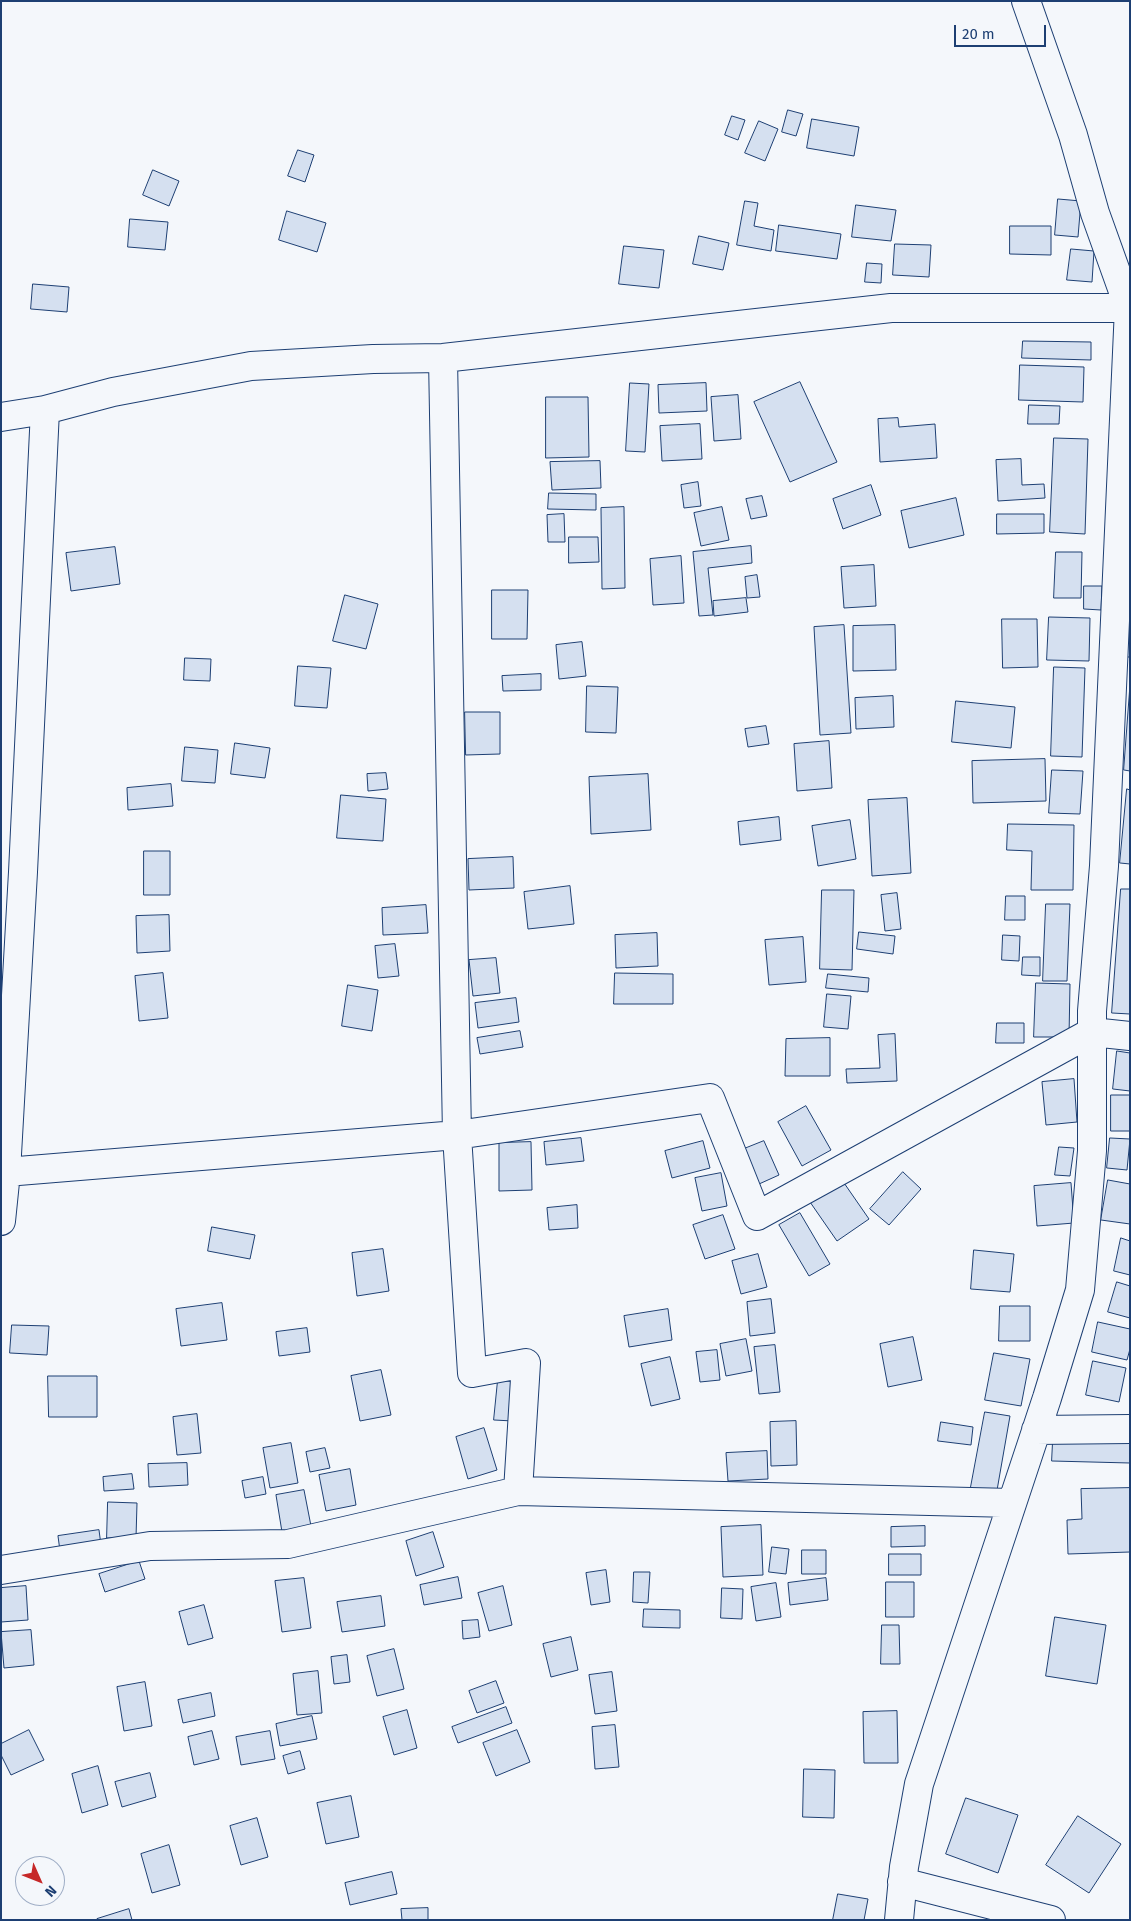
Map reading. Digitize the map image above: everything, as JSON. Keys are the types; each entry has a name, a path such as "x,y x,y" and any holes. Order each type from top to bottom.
{"street":[{"path":"900,1920 902,1882 919,1784 1036,1430 1080,1290 1092,1151 1092,1032 1104,866 1129,308 1095,213 1073,135 1026,1"},
{"path":"1,417 45,410 113,392 251,366 373,359 443,358 891,308 1129,308"},
{"path":"443,358 457,1135 472,1374 526,1363 518,1491"},
{"path":"1,1221 6,1172 23,882 45,410"},
{"path":"6,1172 457,1135 710,1098 756,1216 1092,1032 1130,1036"},
{"path":"1036,1430 1130,1429"},
{"path":"1,1570 150,1546 288,1544 518,1491 1012,1503"},
{"path":"902,1882 1051,1920"}],"building":[{"path":"788,110 803,114 796,136 782,132"},
{"path":"732,116 745,120 738,140 725,135"},
{"path":"812,119 859,127 854,156 807,148"},
{"path":"759,121 778,129 765,161 745,153"},
{"path":"298,150 314,155 305,182 288,176"},
{"path":"153,170 179,181 169,206 143,195"},
{"path":"1058,199 1081,201 1078,237 1055,235"},
{"path":"745,201 758,203 754,226 774,230 771,251 737,245"},
{"path":"856,205 896,210 891,241 852,237"},
{"path":"287,211 326,223 317,252 279,240"},
{"path":"130,219 168,222 165,250 128,247"},
{"path":"779,225 841,234 837,259 776,251"},
{"path":"1010,226 1051,226 1051,255 1010,254"},
{"path":"699,236 729,243 723,270 693,264"},
{"path":"895,244 931,245 929,277 893,275"},
{"path":"624,246 664,250 659,288 619,284"},
{"path":"1071,249 1094,251 1092,282 1067,280"},
{"path":"867,263 882,264 881,283 865,282"},
{"path":"33,284 69,287 67,312 31,309"},
{"path":"1023,341 1091,342 1091,360 1022,358"},
{"path":"1020,365 1084,367 1083,402 1019,400"},
{"path":"800,382 837,462 790,482 754,402"},
{"path":"630,383 649,384 645,452 626,451"},
{"path":"706,383 707,411 659,413 658,385"},
{"path":"738,395 741,439 714,441 711,397"},
{"path":"546,397 588,397 589,457 546,458"},
{"path":"1029,405 1060,406 1059,424 1028,424"},
{"path":"898,418 899,427 935,424 937,458 880,462 878,419"},
{"path":"700,424 702,459 662,461 660,426"},
{"path":"1054,438 1088,439 1085,534 1050,532"},
{"path":"1021,459 1022,485 1044,484 1045,498 998,501 996,460"},
{"path":"600,461 601,488 552,490 550,462"},
{"path":"698,482 701,506 684,508 681,485"},
{"path":"871,485 881,515 843,529 833,499"},
{"path":"549,493 596,494 596,510 548,509"},
{"path":"762,496 767,516 751,519 746,499"},
{"path":"956,498 964,535 909,548 901,511"},
{"path":"624,507 625,588 602,589 601,508"},
{"path":"722,507 729,540 701,546 694,513"},
{"path":"564,514 565,542 548,542 547,515"},
{"path":"997,514 1044,514 1044,533 997,534"},
{"path":"569,537 598,537 599,562 569,563"},
{"path":"751,546 752,563 708,568 713,615 699,616 693,552"},
{"path":"115,547 120,584 71,591 66,553"},
{"path":"1056,552 1082,552 1081,598 1054,598"},
{"path":"681,556 684,603 653,605 650,559"},
{"path":"874,565 876,606 844,608 841,567"},
{"path":"757,575 760,597 747,598 745,577"},
{"path":"1084,586 1102,586 1101,610 1084,609"},
{"path":"492,590 528,590 527,639 492,639"},
{"path":"345,595 378,604 366,649 333,641"},
{"path":"746,598 748,612 714,616 713,601"},
{"path":"1130,607 1130,657 1127,657"},
{"path":"1049,617 1090,618 1089,661 1047,660"},
{"path":"1002,619 1037,619 1038,667 1003,668"},
{"path":"844,625 851,733 820,735 814,627"},
{"path":"895,625 896,670 853,671 853,626"},
{"path":"582,642 586,676 559,679 556,645"},
{"path":"185,658 211,659 210,681 184,680"},
{"path":"298,666 331,668 327,708 295,706"},
{"path":"1054,667 1085,668 1082,757 1051,756"},
{"path":"541,674 541,690 503,691 502,676"},
{"path":"1130,685 1130,771 1124,770"},
{"path":"587,686 618,687 616,733 586,732"},
{"path":"893,696 894,727 856,729 855,698"},
{"path":"956,701 1015,707 1011,748 952,742"},
{"path":"465,712 500,712 500,754 466,755"},
{"path":"766,726 769,744 748,747 745,729"},
{"path":"829,741 832,788 797,791 794,744"},
{"path":"235,743 270,748 265,778 231,774"},
{"path":"185,747 218,750 215,783 182,781"},
{"path":"1045,759 1046,801 973,803 972,761"},
{"path":"1052,770 1083,771 1080,814 1049,813"},
{"path":"386,773 388,789 368,791 367,774"},
{"path":"648,774 651,830 591,834 589,777"},
{"path":"171,784 173,806 128,810 127,788"},
{"path":"1127,789 1130,790 1130,864 1120,863"},
{"path":"341,795 386,799 383,841 337,838"},
{"path":"907,798 911,873 872,876 868,800"},
{"path":"779,817 781,840 740,845 738,822"},
{"path":"850,820 856,859 818,866 812,826"},
{"path":"1008,824 1074,825 1073,890 1031,890 1032,851 1007,850"},
{"path":"144,851 170,851 170,895 144,895"},
{"path":"513,857 514,888 469,890 468,859"},
{"path":"570,886 574,924 528,929 524,892"},
{"path":"1121,889 1130,889 1130,1014 1112,1013"},
{"path":"822,890 854,890 852,970 820,969"},
{"path":"897,893 901,929 885,931 881,895"},
{"path":"1006,896 1025,896 1025,920 1005,920"},
{"path":"1046,904 1070,904 1067,981 1043,981"},
{"path":"426,905 428,933 383,935 382,908"},
{"path":"169,915 170,951 137,953 136,916"},
{"path":"859,932 895,936 893,954 857,949"},
{"path":"657,933 658,966 616,968 615,935"},
{"path":"1003,935 1020,936 1019,961 1002,960"},
{"path":"803,937 806,982 769,985 765,940"},
{"path":"395,944 399,976 378,978 375,946"},
{"path":"1023,957 1040,957 1040,976 1022,975"},
{"path":"496,958 500,993 473,996 469,960"},
{"path":"163,973 168,1018 139,1021 135,976"},
{"path":"615,973 673,974 673,1004 614,1004"},
{"path":"828,974 869,978 868,992 826,988"},
{"path":"1036,983 1070,984 1069,1037 1034,1037"},
{"path":"348,985 378,990 372,1031 342,1026"},
{"path":"827,994 851,996 848,1029 824,1027"},
{"path":"516,998 519,1022 478,1028 475,1003"},
{"path":"997,1023 1024,1023 1024,1043 996,1043"},
{"path":"520,1031 523,1047 480,1054 477,1038"},
{"path":"895,1034 897,1081 847,1083 846,1069 880,1068 878,1035"},
{"path":"830,1038 830,1076 785,1076 786,1039"},
{"path":"1117,1051 1130,1053 1130,1091 1113,1089"},
{"path":"1074,1079 1077,1122 1046,1125 1042,1082"},
{"path":"1111,1095 1130,1095 1130,1131 1111,1131"},
{"path":"806,1106 831,1150 802,1166 778,1122"},
{"path":"581,1138 584,1161 546,1165 544,1142"},
{"path":"1110,1138 1130,1139 1127,1170 1107,1168"},
{"path":"703,1141 710,1168 672,1178 665,1151"},
{"path":"764,1141 779,1175 759,1184 744,1149"},
{"path":"531,1142 532,1190 499,1191 499,1143"},
{"path":"1059,1147 1074,1148 1070,1176 1055,1175"},
{"path":"903,1172 921,1189 889,1225 870,1209"},
{"path":"721,1173 727,1206 702,1211 695,1178"},
{"path":"842,1180 869,1219 837,1241 810,1202"},
{"path":"1108,1180 1130,1184 1130,1224 1101,1220"},
{"path":"1071,1183 1074,1223 1037,1226 1034,1186"},
{"path":"577,1205 578,1228 549,1230 547,1208"},
{"path":"800,1213 830,1264 809,1276 779,1225"},
{"path":"723,1215 735,1249 705,1259 693,1225"},
{"path":"212,1227 255,1235 250,1259 208,1251"},
{"path":"1121,1238 1130,1241 1130,1275 1114,1271"},
{"path":"383,1249 389,1291 357,1296 352,1253"},
{"path":"974,1250 1014,1254 1010,1292 971,1289"},
{"path":"758,1254 767,1287 741,1294 732,1261"},
{"path":"1117,1282 1130,1286 1130,1318 1108,1312"},
{"path":"771,1299 775,1333 750,1336 747,1302"},
{"path":"222,1303 227,1340 181,1346 176,1309"},
{"path":"1000,1306 1030,1306 1030,1341 999,1341"},
{"path":"668,1309 672,1340 629,1347 624,1316"},
{"path":"1098,1322 1130,1329 1130,1349 1127,1360 1092,1352"},
{"path":"12,1325 49,1326 47,1355 10,1353"},
{"path":"307,1328 310,1352 279,1356 276,1332"},
{"path":"913,1337 922,1380 888,1387 880,1344"},
{"path":"746,1339 752,1371 726,1376 720,1344"},
{"path":"775,1345 780,1392 759,1394 754,1347"},
{"path":"717,1350 720,1380 700,1382 696,1352"},
{"path":"994,1353 1030,1359 1021,1406 985,1400"},
{"path":"670,1357 680,1399 651,1406 641,1364"},
{"path":"1093,1361 1126,1368 1119,1402 1086,1395"},
{"path":"381,1370 391,1415 360,1421 351,1376"},
{"path":"48,1376 97,1376 97,1417 49,1417"},
{"path":"498,1380 517,1382 513,1421 494,1420"},
{"path":"985,1412 1010,1416 996,1496 970,1492"},
{"path":"197,1414 201,1453 177,1455 173,1417"},
{"path":"796,1421 797,1465 771,1466 770,1422"},
{"path":"941,1422 973,1427 971,1445 938,1441"},
{"path":"484,1428 497,1470 468,1479 456,1437"},
{"path":"1053,1441 1130,1442 1130,1463 1052,1461"},
{"path":"291,1443 298,1483 270,1488 263,1448"},
{"path":"325,1448 330,1468 310,1472 306,1452"},
{"path":"767,1451 768,1479 728,1481 726,1453"},
{"path":"187,1463 188,1485 149,1487 148,1464"},
{"path":"350,1469 356,1505 326,1511 319,1475"},
{"path":"132,1474 134,1489 104,1491 103,1477"},
{"path":"263,1477 266,1494 245,1498 242,1481"},
{"path":"1130,1488 1130,1552 1068,1554 1067,1520 1082,1519 1081,1489"},
{"path":"304,1490 311,1526 282,1532 276,1495"},
{"path":"108,1502 137,1503 136,1538 107,1538"},
{"path":"761,1525 763,1575 723,1577 721,1527"},
{"path":"925,1526 925,1546 891,1547 891,1527"},
{"path":"99,1530 101,1545 60,1551 58,1536"},
{"path":"433,1532 444,1567 416,1576 406,1541"},
{"path":"772,1547 789,1549 786,1574 769,1572"},
{"path":"802,1550 826,1550 826,1574 802,1574"},
{"path":"889,1554 921,1554 921,1575 889,1575"},
{"path":"139,1561 145,1579 105,1592 99,1574"},
{"path":"606,1570 610,1602 591,1605 586,1573"},
{"path":"634,1572 650,1572 648,1603 633,1602"},
{"path":"458,1577 462,1598 424,1605 420,1585"},
{"path":"304,1578 311,1628 282,1632 275,1581"},
{"path":"826,1578 828,1600 790,1605 788,1583"},
{"path":"886,1582 914,1582 914,1617 886,1617"},
{"path":"776,1583 781,1617 756,1621 751,1587"},
{"path":"26,1586 28,1620 1,1622 1,1588"},
{"path":"503,1586 512,1625 489,1631 478,1593"},
{"path":"722,1588 743,1589 742,1619 721,1618"},
{"path":"381,1596 385,1626 342,1632 337,1602"},
{"path":"204,1605 213,1638 188,1645 179,1612"},
{"path":"644,1609 680,1610 680,1628 643,1627"},
{"path":"1055,1617 1106,1625 1097,1684 1046,1676"},
{"path":"478,1620 480,1637 463,1639 462,1621"},
{"path":"882,1625 899,1625 900,1664 881,1664"},
{"path":"31,1630 34,1665 4,1668 1,1632"},
{"path":"571,1637 578,1670 551,1677 543,1644"},
{"path":"394,1649 404,1689 377,1696 367,1656"},
{"path":"347,1655 350,1682 334,1684 331,1657"},
{"path":"318,1671 322,1713 297,1715 293,1674"},
{"path":"612,1672 617,1711 595,1714 589,1675"},
{"path":"496,1681 504,1703 477,1713 469,1691"},
{"path":"145,1682 152,1726 124,1731 117,1687"},
{"path":"211,1693 215,1716 183,1723 178,1700"},
{"path":"506,1707 512,1723 458,1743 452,1727"},
{"path":"407,1710 417,1748 394,1755 383,1717"},
{"path":"897,1711 898,1763 864,1763 863,1712"},
{"path":"312,1716 317,1739 280,1746 276,1724"},
{"path":"615,1725 619,1767 595,1769 592,1727"},
{"path":"29,1730 44,1760 11,1775 1,1755 1,1744"},
{"path":"517,1730 530,1762 496,1776 483,1743"},
{"path":"212,1731 219,1759 194,1765 188,1737"},
{"path":"270,1731 275,1759 241,1765 236,1737"},
{"path":"300,1751 305,1769 288,1774 283,1756"},
{"path":"98,1766 108,1805 82,1813 72,1774"},
{"path":"804,1769 835,1770 834,1818 803,1817"},
{"path":"150,1773 156,1797 122,1807 115,1782"},
{"path":"351,1796 359,1837 326,1844 317,1803"},
{"path":"966,1798 1018,1815 998,1873 946,1854"},
{"path":"1078,1816 1121,1844 1089,1893 1046,1865"},
{"path":"257,1818 268,1857 241,1865 230,1826"},
{"path":"169,1845 180,1885 152,1893 141,1854"},
{"path":"392,1872 397,1894 350,1905 345,1883"},
{"path":"838,1894 868,1899 864,1920 833,1920"},
{"path":"428,1908 428,1920 402,1920 401,1909"},
{"path":"129,1909 132,1920 97,1920 97,1919"}]}
